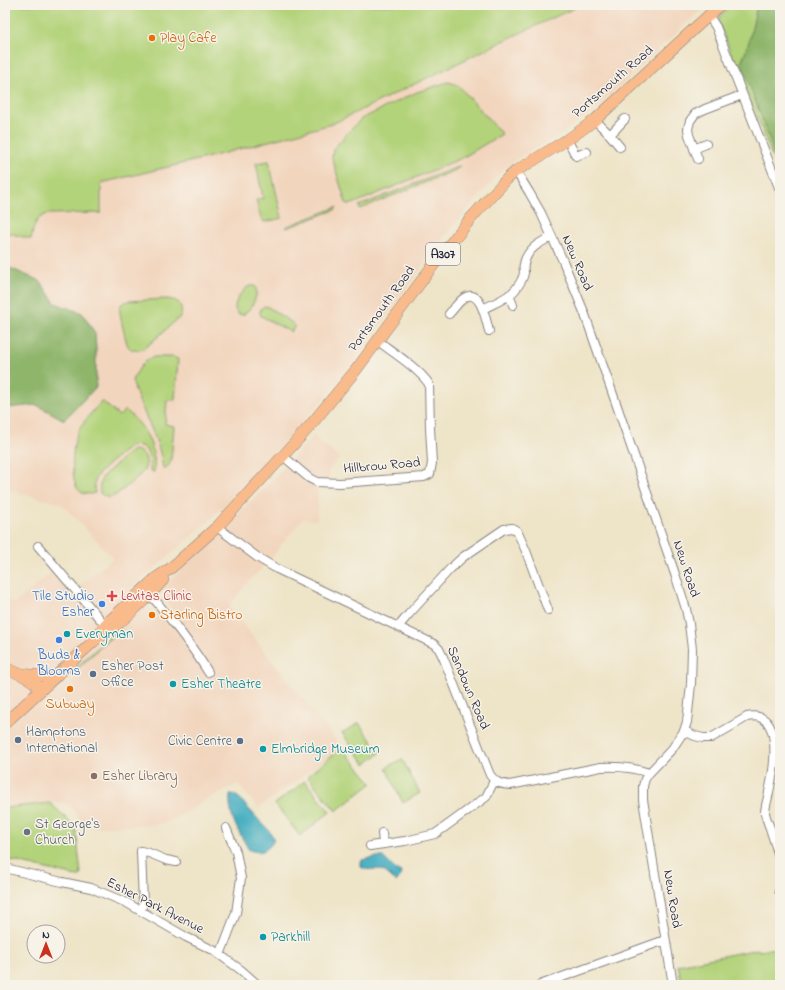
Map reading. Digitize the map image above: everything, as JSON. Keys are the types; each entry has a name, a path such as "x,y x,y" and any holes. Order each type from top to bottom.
{"main road":[{"name":"Portsmouth Road","path":"147,591 159,584 171,568 217,527 309,427 378,341 431,268 472,217 507,179 516,171 595,120 720,5"},
{"name":"A307","path":"94,641 105,625 147,591"},
{"name":"A307","path":"5,723 94,641 122,621 147,591"},
{"path":"5,668 20,674 37,686 37,693"},
{"path":"20,674 54,677"}],"street":[{"path":"709,16 716,27 780,190"},
{"path":"698,159 688,129 690,121 695,114 705,109 742,95"},
{"path":"610,135 625,119"},
{"path":"595,120 620,147"},
{"path":"567,139 576,156 587,152"},
{"path":"694,149 706,144"},
{"name":"New Road","path":"516,171 535,202 552,237 581,305 676,577 689,624 692,648 687,722 684,731 672,749 649,773 643,786 643,800 673,985"},
{"path":"483,309 509,296 515,290 521,282 527,256 536,245 552,237"},
{"path":"449,314 465,297 470,295 476,297 481,303 489,331"},
{"path":"509,296 513,305"},
{"name":"Hillbrow Road","path":"283,456 309,478 317,482 340,483 424,478 430,474 432,463 429,384 425,378 412,367 378,341"},
{"name":"Sandown Road","path":"217,527 257,557 277,569 434,644 439,649 443,657 490,775 494,781"},
{"path":"398,627 450,569 464,557 504,529 512,528 517,531 548,610"},
{"path":"38,546 105,625"},
{"path":"147,591 173,622 199,657 208,672"},
{"path":"684,731 695,736 711,738 752,716 759,716 771,724 776,745 774,767 765,813 780,860"},
{"path":"370,846 405,841 434,834 446,827 486,797 494,781 501,784 510,785 613,766 634,768 649,773"},
{"path":"220,955 236,913 241,878 236,852 226,828"},
{"path":"382,833 383,844"},
{"path":"141,911 143,903 141,848 166,860 176,862"},
{"name":"Esher Park Avenue","path":"5,868 91,888 127,903 213,950 241,970 258,985"},
{"path":"540,985 665,940"}],"shaded area":[{"path":"581,5 706,5 594,110 554,139 520,157 499,174 443,237 345,374 308,417 213,517 131,589 173,629 176,615 164,600 164,590 169,581 284,468 313,436 340,458 329,469 329,478 318,490 317,520 302,519 272,557 244,587 229,607 342,748 258,808 238,784 210,797 168,822 154,825 85,827 70,805 61,802 5,808 5,607 10,600 14,604 51,573 70,593 113,558 62,504 5,489 5,207 210,157 332,124"}],"green space":[{"path":"5,5 581,5 332,124 210,157 101,183 101,213 47,214 39,218 37,221 31,239 5,232"},
{"path":"732,5 780,5 780,177 718,21 720,16"},
{"path":"757,5 780,5 780,172 767,132 741,63 748,46"},
{"path":"448,82 458,85 502,134 462,158 355,203 349,205 346,203 332,158 333,150 341,140 361,119 417,92"},
{"path":"269,161 282,218 265,222 261,219 256,200 263,198 256,163"},
{"path":"460,166 456,170 360,209 359,206"},
{"path":"337,207 335,210 287,228 285,227"},
{"path":"5,266 40,281 55,303 82,313 95,333 96,387 64,420 37,405 5,408"},
{"path":"250,286 255,286 256,298 243,315 238,314 235,309 236,302 242,292"},
{"path":"175,300 179,303 181,306 181,316 145,348 136,350 130,348 122,326 120,306 128,301"},
{"path":"264,306 268,307 292,323 295,326 291,332 261,316 260,311"},
{"path":"155,357 173,357 178,359 175,400 167,400 165,424 174,426 171,461 167,468 163,468 158,445 139,402 132,380 141,366 148,359"},
{"path":"102,401 119,416 126,410 141,426 147,436 153,452 154,472 150,471 150,461 147,452 144,448 136,445 130,447 100,472 94,483 95,493 82,493 76,487 73,474 75,439 85,420"},
{"path":"134,450 142,453 146,458 146,465 143,472 115,496 108,497 102,495 100,493 100,486 104,475"},
{"path":"120,627 121,628 54,691 52,690"},
{"path":"359,723 380,753 365,764 342,733"},
{"path":"342,748 372,783 336,811 307,776"},
{"path":"402,759 420,793 403,803 386,768"},
{"path":"305,781 330,812 300,836 275,804"},
{"path":"50,803 76,830 80,876 5,859 5,808"},
{"path":"780,947 780,985 682,985 678,965 758,949 759,951"}],"water":[{"path":"234,794 271,834 274,840 264,851 257,852 249,850 238,830 232,817 230,803 230,795"},
{"path":"383,857 395,869 401,872 400,877 396,882 383,871 361,867 362,860"}],"place":[{"name":"Play Cafe","path":"152,38"},
{"name":"Levitas Clinic","path":"112,596"},
{"name":"Tile Studio Esher","path":"102,604"},
{"name":"Starling Bistro","path":"152,615"},
{"name":"Everyman","path":"67,634"},
{"name":"Buds & Blooms","path":"59,640"},
{"name":"Esher Post Office","path":"93,674"},
{"name":"Esher Theatre","path":"173,684"},
{"name":"Subway","path":"70,689"},
{"name":"Hamptons International","path":"18,740"},
{"name":"Civic Centre","path":"240,741"},
{"name":"Elmbridge Museum","path":"263,749"},
{"name":"Esher Library","path":"94,776"},
{"name":"St George's Church","path":"27,832"},
{"name":"Parkhill","path":"263,937"}]}
